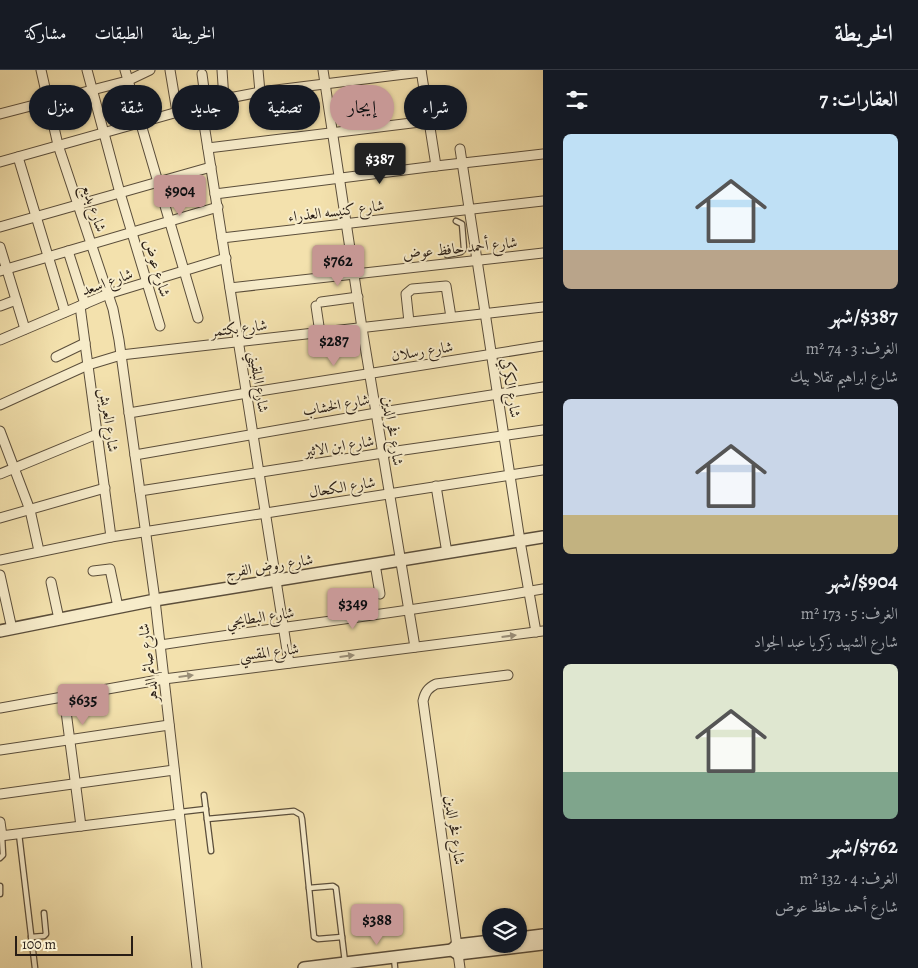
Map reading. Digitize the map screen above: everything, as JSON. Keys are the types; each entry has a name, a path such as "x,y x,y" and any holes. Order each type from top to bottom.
{"street":[{"name":"شارع بديع","path":"41,70 44,85"},
{"name":"شارع عوض","path":"87,70 91,85"},
{"path":"124,70 128,85"},
{"path":"92,90 127,80 150,70"},
{"path":"170,70 172,85"},
{"path":"222,70 223,85"},
{"path":"258,70 259,85"},
{"name":"شارع فخر الدين","path":"323,70 362,328 415,647"},
{"path":"316,85 421,71 423,85"},
{"name":"شارع البلقيني","path":"202,74 203,85"},
{"name":"شارع عوض","path":"92,90 120,193 160,326"},
{"path":"0,114 29,106"},
{"path":"208,148 404,124"},
{"name":"شارع بديع","path":"55,130 108,294 116,324 121,355"},
{"path":"0,162 111,130"},
{"path":"141,130 198,318"},
{"name":"شارع البلقيني","path":"206,130 289,663"},
{"path":"430,130 436,166"},
{"name":"شارع الكركي","path":"460,149 520,541 529,592 540,632"},
{"path":"216,194 543,154"},
{"path":"18,157 65,312"},
{"path":"0,227 211,167"},
{"name":"شارع كنيسه العذراء","path":"222,238 543,201"},
{"path":"3,270 218,207"},
{"path":"0,247 3,270 16,300 25,329"},
{"name":"شارع العريش","path":"68,251 82,305 85,343 112,537"},
{"name":"شارع أحمد حافظ عوض","path":"230,288 543,253"},
{"name":"شارع اسعد","path":"0,340 108,294 226,258"},
{"path":"409,322 406,294 412,289 446,286 450,317"},
{"path":"320,333 319,304 358,297"},
{"path":"0,306 16,300"},
{"name":"شارع بكتمر","path":"0,405 88,365 121,355 543,307"},
{"path":"56,356 85,343"},
{"name":"شارع رسلان","path":"129,413 543,346"},
{"name":"شارع صائم الدهر","path":"121,355 146,532 197,968"},
{"name":"شارع الخشاب","path":"135,455 376,413 543,387"},
{"name":"شارع ابن الاثير","path":"140,491 543,430"},
{"path":"0,431 30,510 40,551"},
{"path":"0,474 98,434"},
{"name":"شارع الكحال","path":"0,560 112,537 543,470"},
{"path":"436,486 447,553"},
{"path":"0,518 105,488"},
{"name":"شارع روض الفرج","path":"6,630 154,600 543,537"},
{"path":"376,564 380,594"},
{"path":"92,571 110,569 118,607"},
{"path":"0,575 6,630"},
{"path":"51,582 59,619"},
{"name":"شارع البطايحي","path":"160,646 543,589"},
{"name":"شارع المقسي","path":"0,708 164,679 540,632"},
{"name":"شارع فخر الدين","path":"460,968 423,701 425,693 436,684 508,675"},
{"path":"64,696 81,826"},
{"path":"0,750 169,724"},
{"path":"0,794 174,770"},
{"path":"0,822 1,836 179,813"},
{"path":"527,937 543,935"},
{"path":"304,968 345,963 395,963 482,943"},
{"path":"456,950 543,944"}],"lane":[{"path":"447,255 464,250 462,224 456,220"},
{"path":"463,237 473,236"},
{"path":"204,795 211,851"},
{"path":"179,813 206,809"},
{"path":"207,819 298,813 302,819 314,937 318,940 342,937"},
{"path":"19,834 35,968"},
{"path":"0,858 3,855 1,836"},
{"path":"0,886 0,894"},
{"path":"309,888 332,886 336,888 345,963"},
{"path":"31,937 44,936 47,932 44,913"}]}
